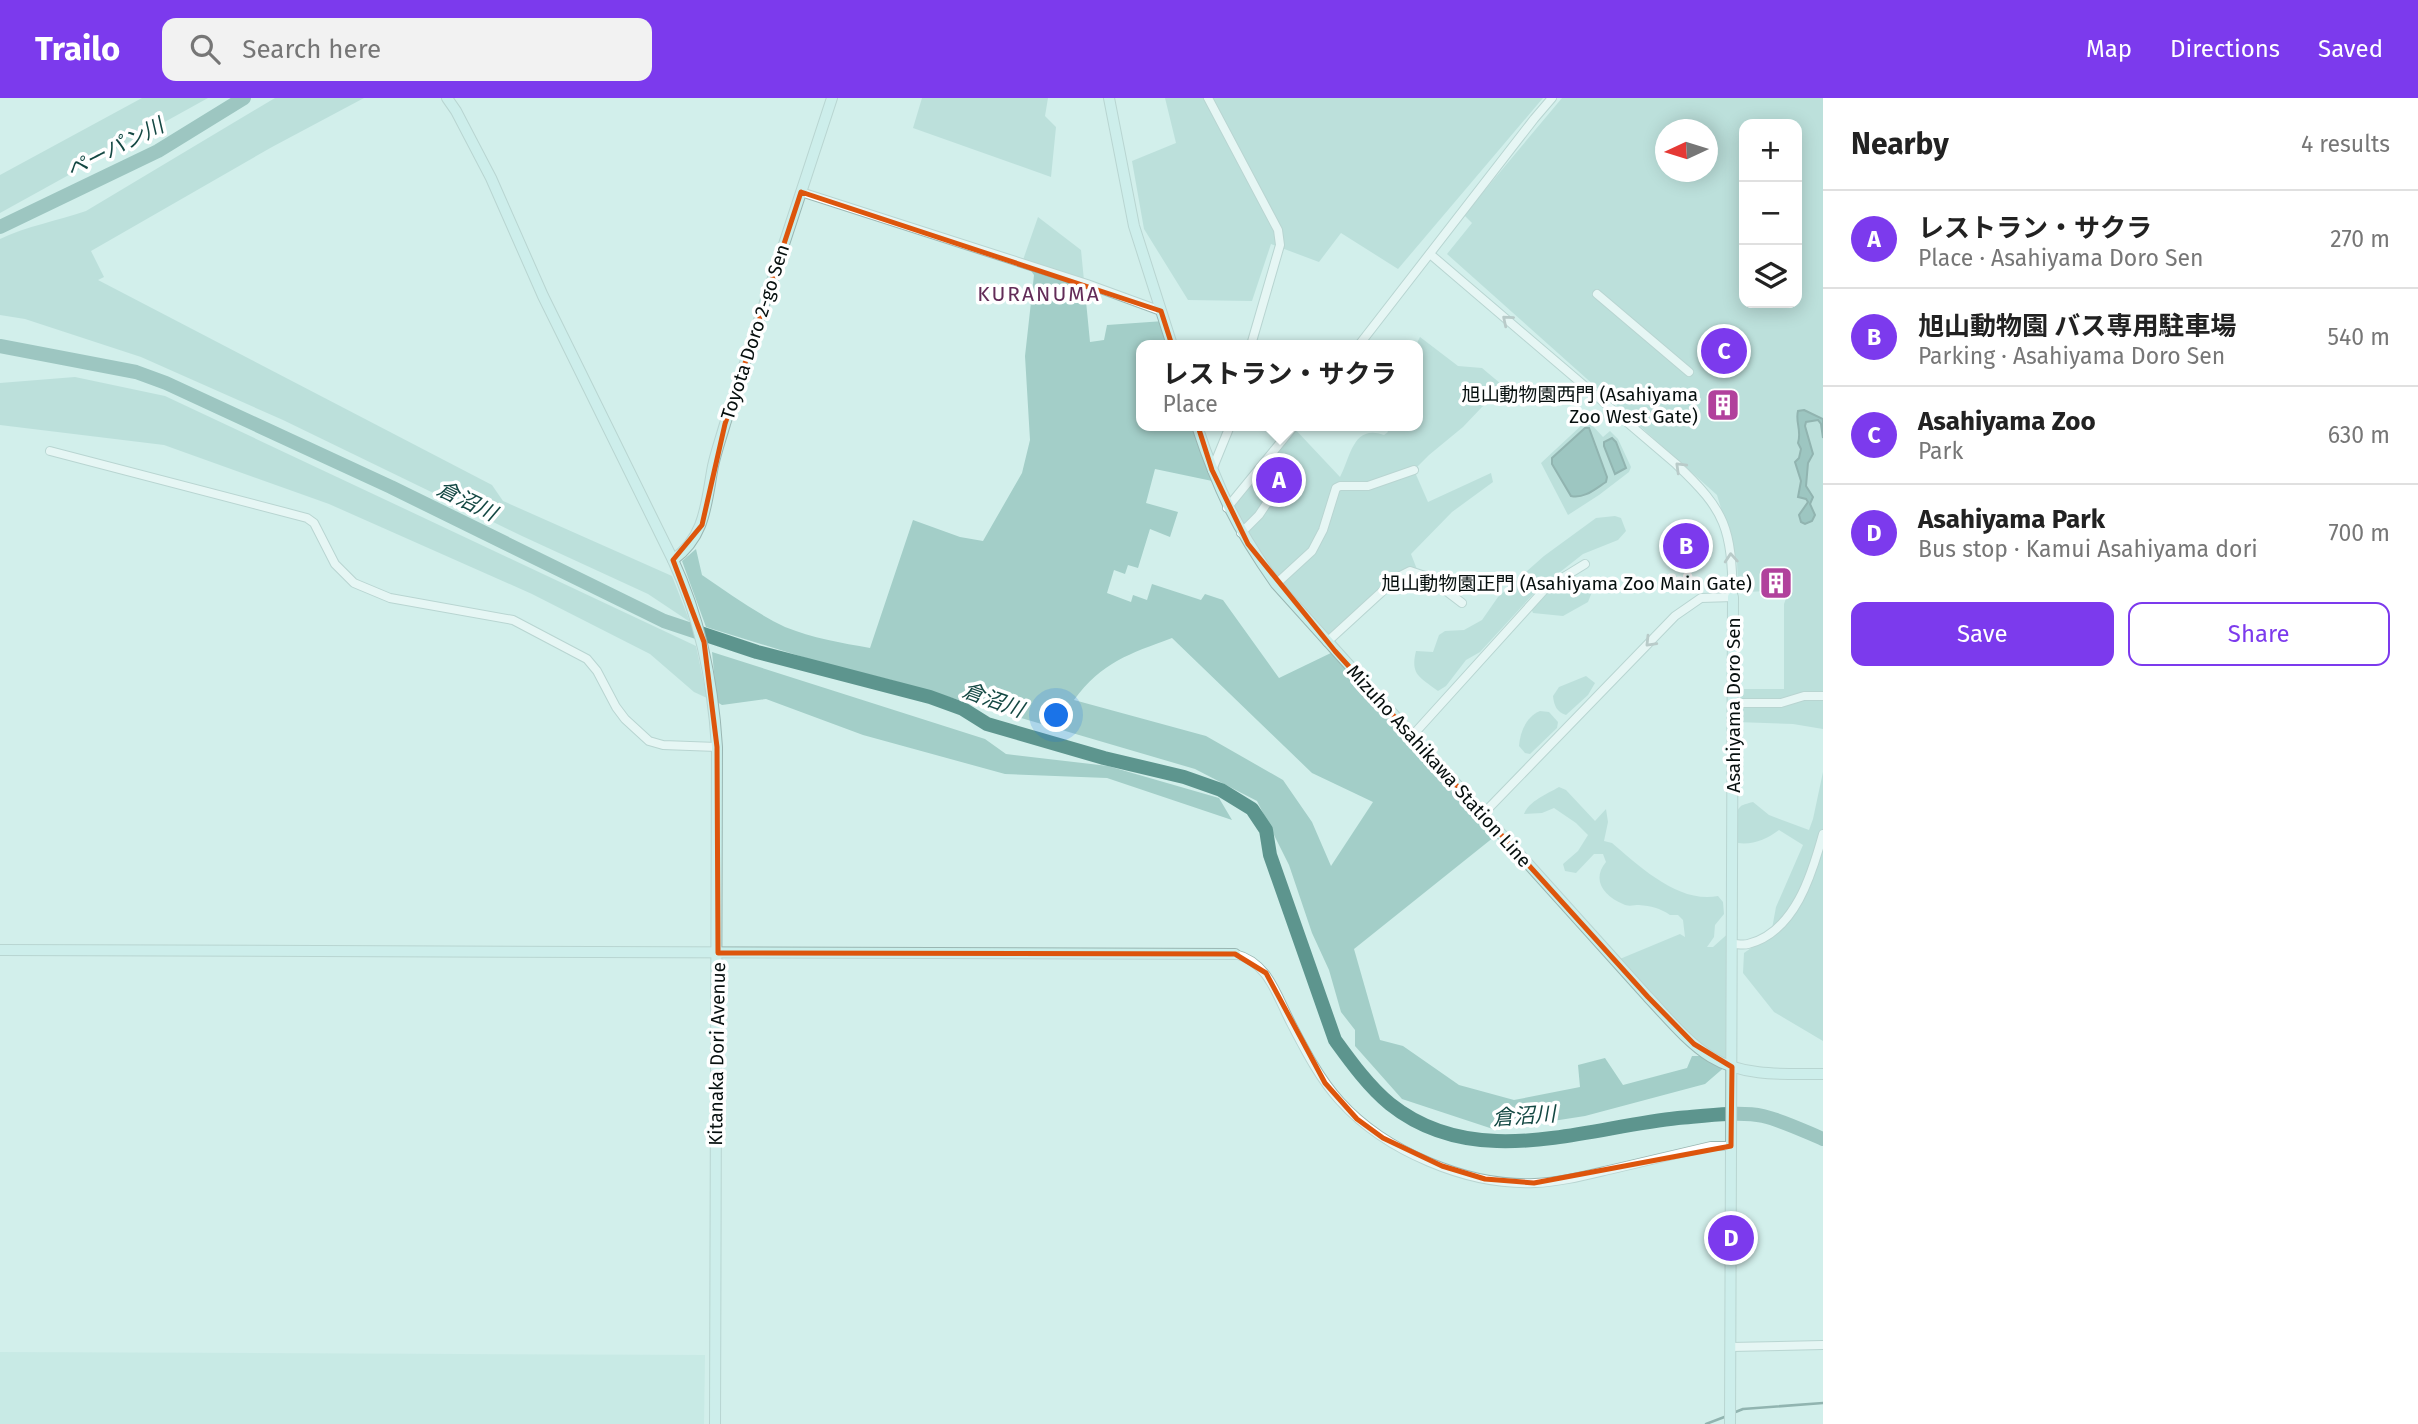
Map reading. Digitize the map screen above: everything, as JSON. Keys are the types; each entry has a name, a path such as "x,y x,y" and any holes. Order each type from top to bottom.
{"street":[{"name":"Kitanaka Dori Avenue","path":"447,98 491,178 543,296 673,560 704,642 712,685 717,747 715,1424"},
{"name":"Toyota Doro 2-go Sen","path":"673,560 692,542 702,525 708,505 713,465 725,424 832,98"},
{"path":"1109,98 1134,226 1170,340"},
{"path":"1208,98 1279,230 1280,245 1252,340"},
{"path":"1363,340 1552,98"},
{"path":"801,192 1087,284 1161,311"},
{"name":"Asahiyama Doro Sen","path":"1430,254 1662,450 1707,493 1723,520 1730,542 1733,597 1730,1418"},
{"path":"1597,294 1689,372"},
{"name":"Mizuho Asahikawa Station Line","path":"1200,431 1227,508 1276,584 1685,1034 1709,1056 1732,1067"},
{"path":"1212,470 1228,431"},
{"path":"1227,508 1290,431"},
{"path":"50,450 307,518 314,523 335,564 354,583 390,598 513,620 587,659 625,719 649,741 717,747"},
{"path":"1276,584 1312,551 1323,530 1336,488 1368,486 1414,470"},
{"path":"1241,533 1259,515 1271,497"},
{"path":"1412,736 1546,588 1585,564"},
{"path":"1327,642 1398,577 1410,571 1428,577 1462,603"},
{"path":"1483,814 1675,616 1701,598 1733,597"},
{"path":"1732,703 1781,703 1804,696 1823,696"},
{"path":"1732,944 1748,944 1776,929 1785,919 1807,886 1823,834"},
{"path":"0,950 1235,954 1247,957 1266,973 1307,1054 1325,1083 1357,1119 1383,1138 1442,1166 1485,1179 1534,1183 1567,1180 1711,1146 1731,1146"},
{"path":"1732,1067 1748,1071 1823,1074"},
{"path":"1730,1347 1823,1345"}],"highlighted area":[{"path":"801,192 1161,311 1212,470 1248,544 1335,651 1648,997 1694,1044 1732,1067 1731,1146 1534,1183 1485,1179 1442,1166 1383,1138 1357,1119 1325,1083 1266,973 1235,954 718,953 717,747 704,642 673,560 702,525 725,424"}],"shaded area":[{"path":"142,98 208,98 0,213 0,175"},
{"path":"275,98 364,98 272,147 91,251 104,277 98,280 492,485 503,501 672,576 690,622 648,594 283,420 141,357 25,319 0,315 0,239 86,211"},
{"path":"922,98 1048,98 1045,116 1056,127 1051,177 913,128"},
{"path":"1165,98 1543,98 1398,269 1341,233 1319,262 1271,244 1252,301 1188,300 1144,229 1132,161 1176,143"},
{"path":"1562,98 1823,98 1823,729 1793,724 1736,722 1736,708 1744,689 1784,689 1784,604 1789,590 1746,592 1744,586 1738,586 1737,561 1717,495 1447,254 1472,223 1464,215"},
{"path":"1038,217 1081,250 1090,342 1104,340 1107,325 1164,321 1170,340 1136,340 1136,431 1200,431 1217,482 1155,469 1146,503 1178,512 1170,537 1150,529 1138,568 1128,565 1125,574 1114,570 1107,593 1131,602 1133,595 1147,600 1152,584 1201,600 1205,594 1223,600 1279,678 1335,651 1499,833 1354,949 1380,1040 1403,1046 1459,1085 1514,1100 1580,1087 1578,1065 1605,1058 1623,1085 1687,1068 1692,1056 1708,1056 1615,961 1680,934 1685,937 1683,920 1678,915 1670,915 1651,907 1625,905 1610,897 1600,881 1606,862 1603,854 1594,854 1576,873 1565,871 1563,864 1578,851 1588,835 1554,808 1542,813 1524,814 1534,802 1559,787 1566,790 1595,821 1606,809 1608,822 1604,841 1612,843 1647,872 1674,889 1703,897 1718,896 1723,902 1724,914 1715,925 1714,937 1707,947 1713,947 1732,930 1727,1065 1705,1084 1585,1116 1496,1130 1402,1099 1355,1046 1355,1030 1341,1012 1329,970 1312,933 1289,865 1257,801 1195,769 706,627 682,561 696,549 702,575 763,616 806,634 870,648 913,520 960,537 983,541 1022,473 1030,440 1025,356 1034,275 1023,260","holes":["1172,638 1312,773 1373,802 1331,866 1312,822 1283,780 1206,736 1074,700 1095,677 1117,661"]},
{"path":"1420,337 1458,366 1482,368 1507,389 1482,407 1414,470 1428,502 1491,473 1493,482 1452,512 1411,554 1418,572 1410,571 1327,642 1276,584 1227,508 1290,431 1297,431 1340,477 1354,444 1366,434 1423,431 1423,340 1418,340"},
{"path":"75,377 165,396 696,646 707,698 694,692 650,654 532,594 329,504 164,445 0,425 0,383"},
{"path":"1584,423 1591,424 1603,437 1610,431 1618,439 1631,467 1629,472 1599,495 1568,515 1541,463"},
{"path":"1596,518 1621,518 1626,531 1618,540 1583,554 1536,591 1480,652 1466,660 1446,686 1438,691 1418,675 1414,665 1416,651 1433,652 1439,635 1445,631 1464,630 1482,620 1498,597 1544,556"},
{"path":"1575,580 1592,592 1588,602 1563,616 1533,613 1531,608 1545,594 1562,583"},
{"path":"712,652 985,739 1006,754 1108,766 1219,798 1232,820 1107,778 1005,774 863,735 766,699 722,705 717,702"},
{"path":"1586,676 1595,683 1588,695 1566,715 1560,712 1555,706 1553,696 1559,687"},
{"path":"1540,711 1549,712 1558,722 1557,728 1530,754 1525,753 1519,746 1522,730 1527,721"},
{"path":"1823,772 1823,1041 1774,1012 1743,973 1744,953 1771,934 1776,907 1803,845 1779,830 1760,841 1738,843 1735,824 1738,809 1753,802 1769,815 1809,830"},
{"path":"0,1352 705,1355 704,1424 0,1424"}],"water":[{"path":"1804,410 1823,419 1823,438 1818,420 1806,422 1805,426 1813,454 1808,463 1806,486 1813,497 1810,504 1815,515 1812,521 1805,524 1801,522 1799,515 1808,502 1798,497 1801,481 1795,462 1801,449 1798,443 1797,415 1798,411"},
{"path":"1585,428 1589,428 1607,477 1606,482 1594,490 1576,497 1571,496 1552,464 1552,458"},
{"path":"1612,438 1626,468 1615,474 1604,446 1604,442"}],"waterway":[{"name":"ペーパン川","path":"0,227 158,151 244,98"},
{"name":"倉沼川","path":"0,346 136,372 166,383 391,487 664,621 757,652 930,697 963,709 987,724 1104,758 1184,777 1221,790 1252,809 1266,830 1270,855 1335,1040 1382,1097 1423,1125 1458,1136 1493,1141 1530,1140 1678,1118 1743,1114 1771,1118 1823,1139"},
{"path":"1733,1413 1743,1409 1823,1403"},
{"path":"1706,1424 1727,1416"}],"place":[{"name":"Asahiyama Zoo","path":"1724,351"},
{"name":"旭山動物園西門 (Asahiyama Zoo West Gate)","path":"1723,405"},
{"name":"レストラン・サクラ","path":"1279,480"},
{"name":"旭山動物園 バス専用駐車場","path":"1686,546"},
{"name":"旭山動物園正門 (Asahiyama Zoo Main Gate)","path":"1776,583"},
{"name":"Asahiyama Park","path":"1731,1238"}],"district":[{"name":"KURANUMA","path":"1039,294"}]}
